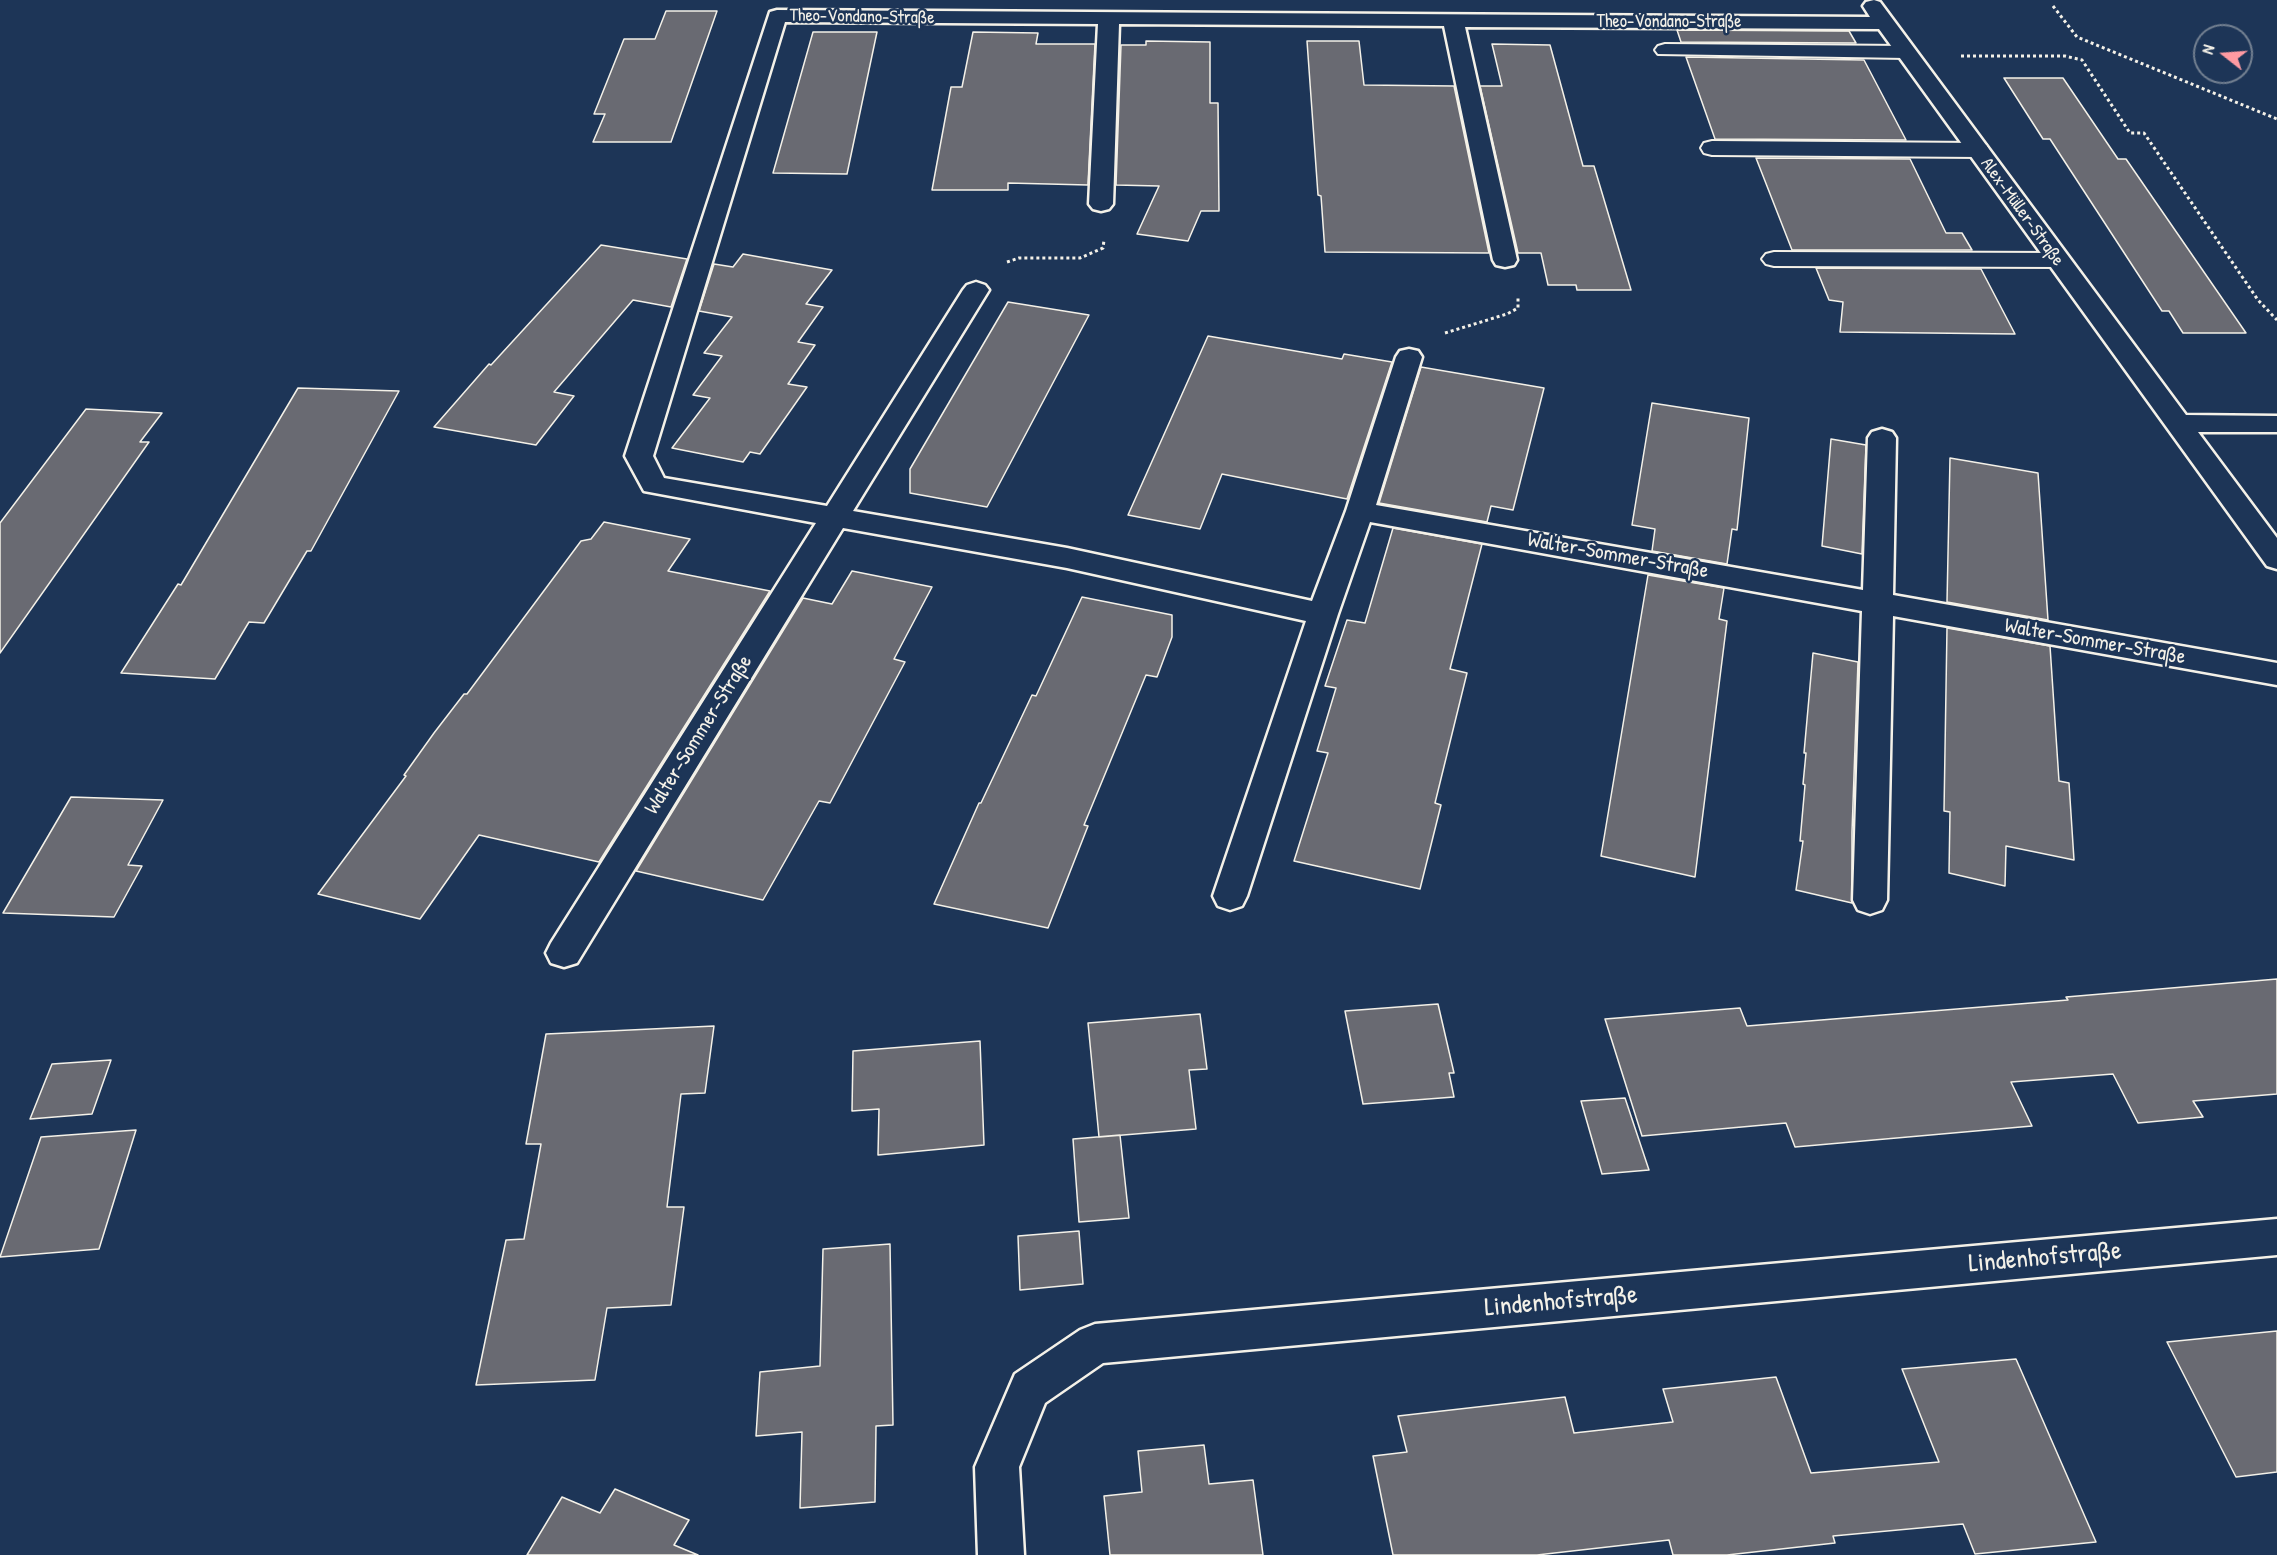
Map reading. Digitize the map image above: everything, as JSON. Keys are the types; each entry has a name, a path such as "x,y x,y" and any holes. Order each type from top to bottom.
{"street":[{"name":"Alex-Müller-Straße","path":"1868,0 2277,559"},
{"name":"Theo-Vondano-Straße","path":"835,518 654,485 639,456 777,16 1109,20 1885,23"},
{"path":"1101,204 1109,20"},
{"path":"1453,21 1506,260"},
{"name":"Walter-Sommer-Straße","path":"564,953 976,290"},
{"path":"1230,896 1409,357"},
{"path":"2177,423 2277,424"},
{"path":"1870,900 1882,438"},
{"name":"Walter-Sommer-Straße","path":"1360,510 2277,674"},
{"path":"835,518 1067,558 1323,614"},
{"name":"Lindenhofstraße","path":"1001,1555 997,1467 1030,1389 1095,1344 2277,1237"}],"lane":[{"path":"1665,50 1906,52"},
{"path":"1712,148 1978,150"},
{"path":"1774,259 2058,260"}],"path":[{"path":"2053,6 2077,37 2277,119"},
{"path":"1957,56 2065,56 2082,60 2130,133 2144,133 2258,300 2277,320"},
{"path":"976,290 992,268 1019,258 1080,258 1103,248 1105,230 1101,204"},
{"path":"1409,357 1418,341 1507,314 1518,308 1518,296 1506,260"}],"building":[{"path":"666,11 717,11 671,142 593,142 605,114 594,114 624,39 655,39"},
{"path":"1677,30 1849,31 1856,43 1681,42"},
{"path":"813,32 877,32 847,174 773,173"},
{"path":"973,32 1038,33 1036,44 1095,44 1088,185 1008,183 1008,190 932,190 951,87 962,87"},
{"path":"1146,41 1210,42 1210,103 1218,103 1219,211 1201,211 1188,241 1137,234 1159,186 1116,185 1121,45 1146,45"},
{"path":"1307,41 1359,41 1364,85 1454,86 1489,253 1325,252 1321,196 1318,195"},
{"path":"1492,44 1550,45 1583,166 1594,166 1631,290 1577,290 1576,285 1548,285 1541,253 1518,253 1480,86 1502,86"},
{"path":"1686,57 1864,60 1906,140 1715,139"},
{"path":"2004,78 2063,78 2118,159 2126,159 2246,333 2183,333 2169,311 2162,311 2050,139 2043,139"},
{"path":"1756,158 1910,159 1946,233 1962,233 1972,250 1792,250"},
{"path":"601,245 687,259 671,307 633,300 554,392 574,396 536,445 434,427 489,364 491,365"},
{"path":"743,254 832,270 806,304 823,307 798,342 815,345 788,384 807,387 760,454 750,452 743,462 672,448 710,398 693,395 722,356 704,353 732,317 699,311 714,264 733,267"},
{"path":"1816,268 1981,269 2015,334 1840,332 1843,302 1829,300"},
{"path":"1008,302 1089,315 987,507 910,493 910,469"},
{"path":"1208,336 1342,359 1344,354 1392,362 1347,499 1222,474 1200,529 1128,515"},
{"path":"1421,367 1544,388 1513,510 1491,506 1487,522 1379,503"},
{"path":"298,388 399,391 311,551 307,551 264,623 249,622 215,679 121,673 178,584 181,585"},
{"path":"1652,403 1749,418 1737,530 1732,529 1727,564 1652,551 1655,529 1632,525"},
{"path":"86,409 162,413 140,442 149,442 0,653 0,523"},
{"path":"1831,439 1866,445 1862,554 1822,546"},
{"path":"1950,458 2038,473 2048,620 1947,602"},
{"path":"604,522 690,539 668,571 770,591 599,862 479,835 420,919 318,894 406,776 404,775 434,733 464,694 467,694 581,541 591,539"},
{"path":"1393,528 1482,544 1450,669 1467,673 1435,803 1441,805 1420,889 1294,861 1328,753 1317,751 1336,688 1325,686 1347,620 1365,623"},
{"path":"852,571 932,587 894,659 905,662 830,803 819,801 763,900 636,871 803,598 832,604"},
{"path":"1648,575 1724,588 1719,619 1727,621 1695,877 1601,856"},
{"path":"1082,597 1172,615 1172,637 1157,677 1146,675 1084,825 1088,826 1048,928 934,904 979,803 1032,695 1036,696"},
{"path":"1947,628 2050,646 2059,781 2069,783 2074,860 2006,846 2005,886 1949,873 1950,812 1944,811"},
{"path":"1813,653 1858,662 1852,903 1796,890 1803,841 1800,841 1805,785 1803,784 1806,753 1804,753"},
{"path":"71,797 163,800 128,865 142,866 114,917 3,913"},
{"path":"2277,979 2277,1094 2193,1101 2203,1117 2138,1123 2113,1074 2011,1082 2032,1126 1795,1147 1786,1123 1642,1136 1605,1019 1740,1008 1747,1026 2068,1000 2066,997"},
{"path":"1438,1004 1454,1073 1449,1073 1454,1097 1363,1104 1345,1011"},
{"path":"1200,1014 1207,1069 1189,1070 1196,1129 1099,1137 1088,1023"},
{"path":"714,1026 705,1093 681,1094 667,1207 684,1207 671,1305 607,1308 595,1380 476,1385 506,1240 524,1239 541,1144 526,1144 546,1034"},
{"path":"980,1041 984,1145 878,1155 879,1109 852,1111 853,1051"},
{"path":"111,1060 92,1114 30,1119 52,1064"},
{"path":"1625,1098 1649,1170 1602,1174 1581,1101"},
{"path":"136,1130 99,1249 0,1257 41,1137"},
{"path":"1120,1135 1129,1218 1079,1222 1073,1139"},
{"path":"1079,1231 1083,1284 1020,1290 1018,1236"},
{"path":"890,1244 893,1425 876,1426 875,1502 800,1508 802,1432 756,1436 760,1372 820,1366 823,1249"},
{"path":"2277,1331 2277,1472 2236,1477 2167,1342"},
{"path":"2016,1359 2096,1542 1975,1554 1963,1524 1833,1536 1835,1543 1727,1555 1673,1555 1669,1540 1537,1555 1393,1555 1373,1456 1407,1452 1398,1416 1565,1397 1574,1433 1673,1422 1663,1389 1776,1377 1811,1473 1939,1462 1902,1369"},
{"path":"1204,1445 1209,1484 1253,1480 1263,1555 1110,1555 1104,1496 1142,1492 1138,1451"},
{"path":"615,1489 689,1520 674,1545 698,1555 527,1555 562,1497 600,1513"}]}
